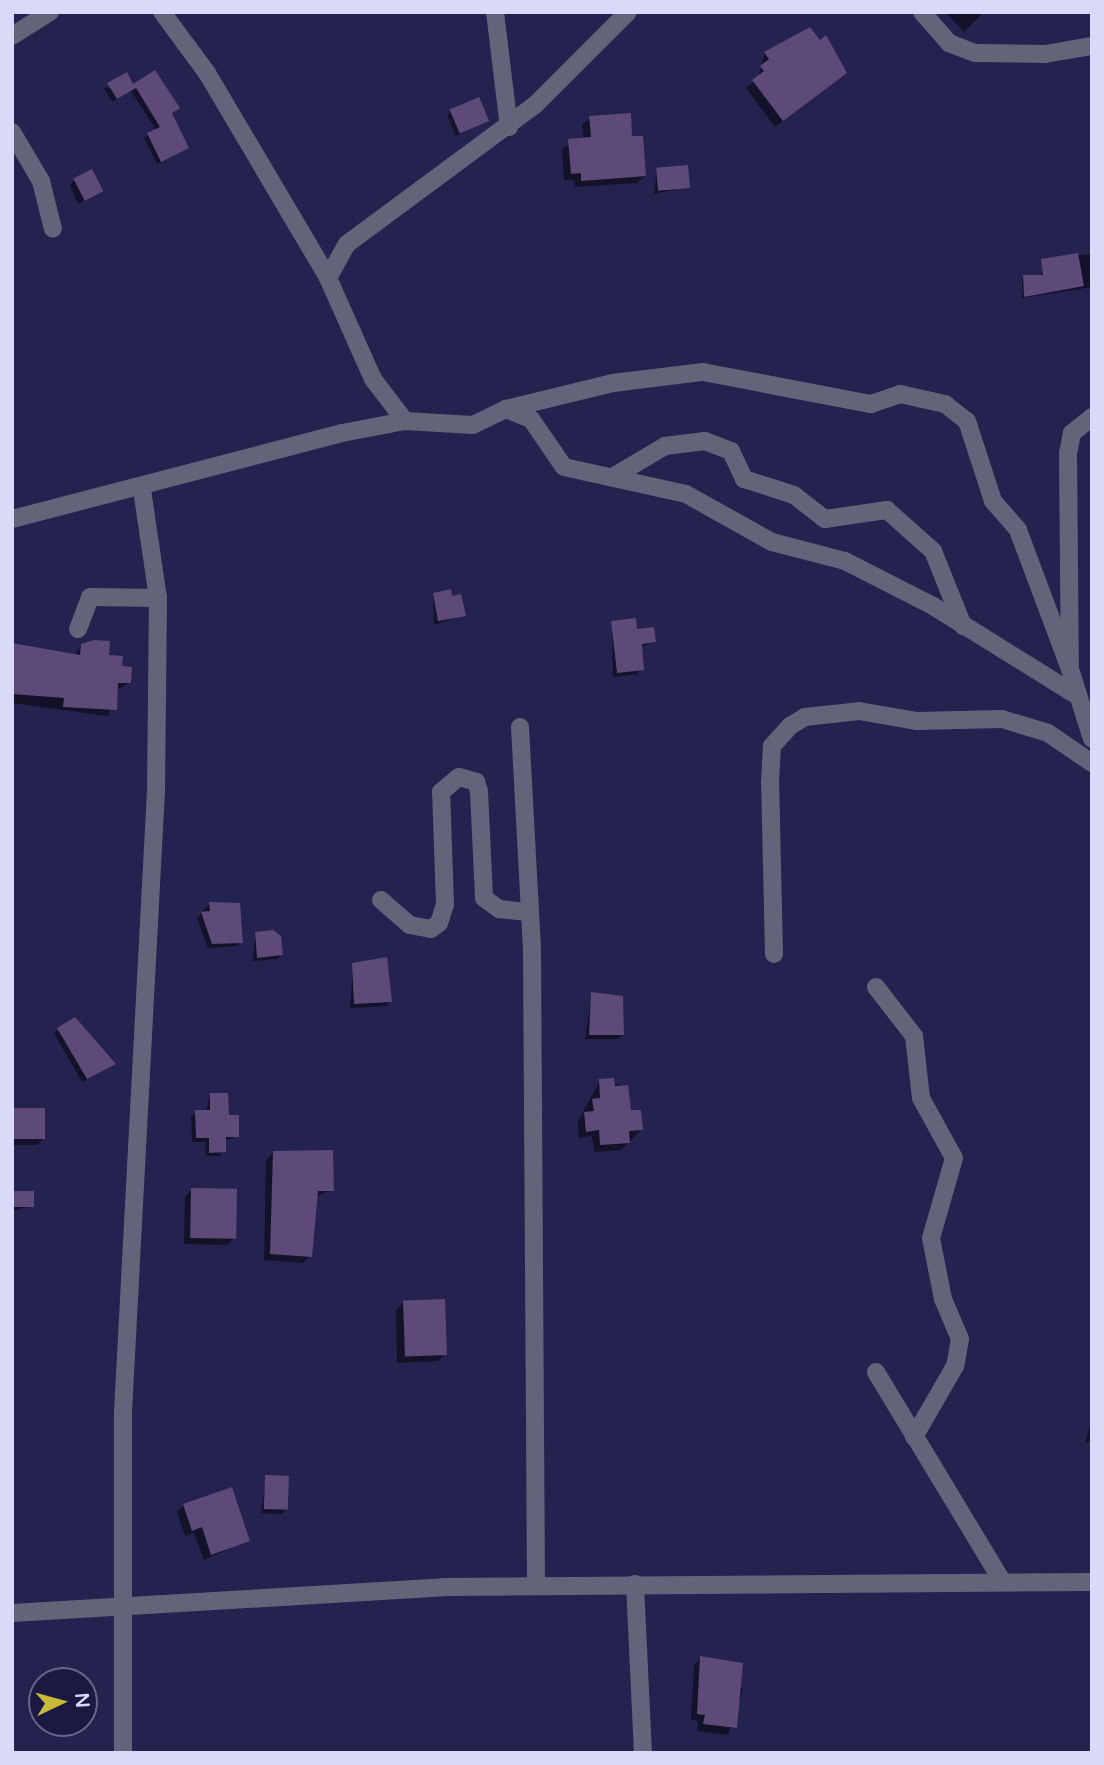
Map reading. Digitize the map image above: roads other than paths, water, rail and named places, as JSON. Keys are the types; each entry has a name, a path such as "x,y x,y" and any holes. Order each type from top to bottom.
{"street":[{"path":"12,36 50,12"},
{"path":"162,12 193,50 328,278 359,355 405,421"},
{"path":"495,12 509,127"},
{"path":"328,278 347,244 509,127 628,12"},
{"path":"922,12 949,43 975,53 1045,54 1092,46"},
{"path":"12,132 41,180 53,229"},
{"path":"12,519 142,490 277,448 405,421 473,425 506,410 602,385 703,372 871,404 900,394 945,404 967,421 993,501 1018,530 1070,669"},
{"path":"506,410 531,419 564,467 615,475 686,494 772,542 825,552 963,626 1073,693"},
{"path":"1088,423 1068,453 1070,669 1073,693 1092,739"},
{"path":"615,475 665,446 705,442 730,451 744,479 794,495 825,519 887,510 933,551 963,626"},
{"path":"123,1753 120,1606 123,1412 139,1190 158,598 142,490"},
{"path":"78,629 90,597 158,598"},
{"path":"774,954 772,746 805,717 859,711 916,720 1002,719 1048,733 1092,763"},
{"path":"520,727 530,912 536,1585"},
{"path":"382,900 410,925 431,929 439,923 445,904 441,792 459,777 476,782 479,791 484,898 499,909 530,912"},
{"path":"876,987 914,1036 921,1098 954,1158 932,1238 943,1299 960,1339 955,1366 914,1437"},
{"path":"876,1372 1002,1581"},
{"path":"12,1613 536,1585 1092,1582"},
{"path":"635,1584 643,1753"}]}
